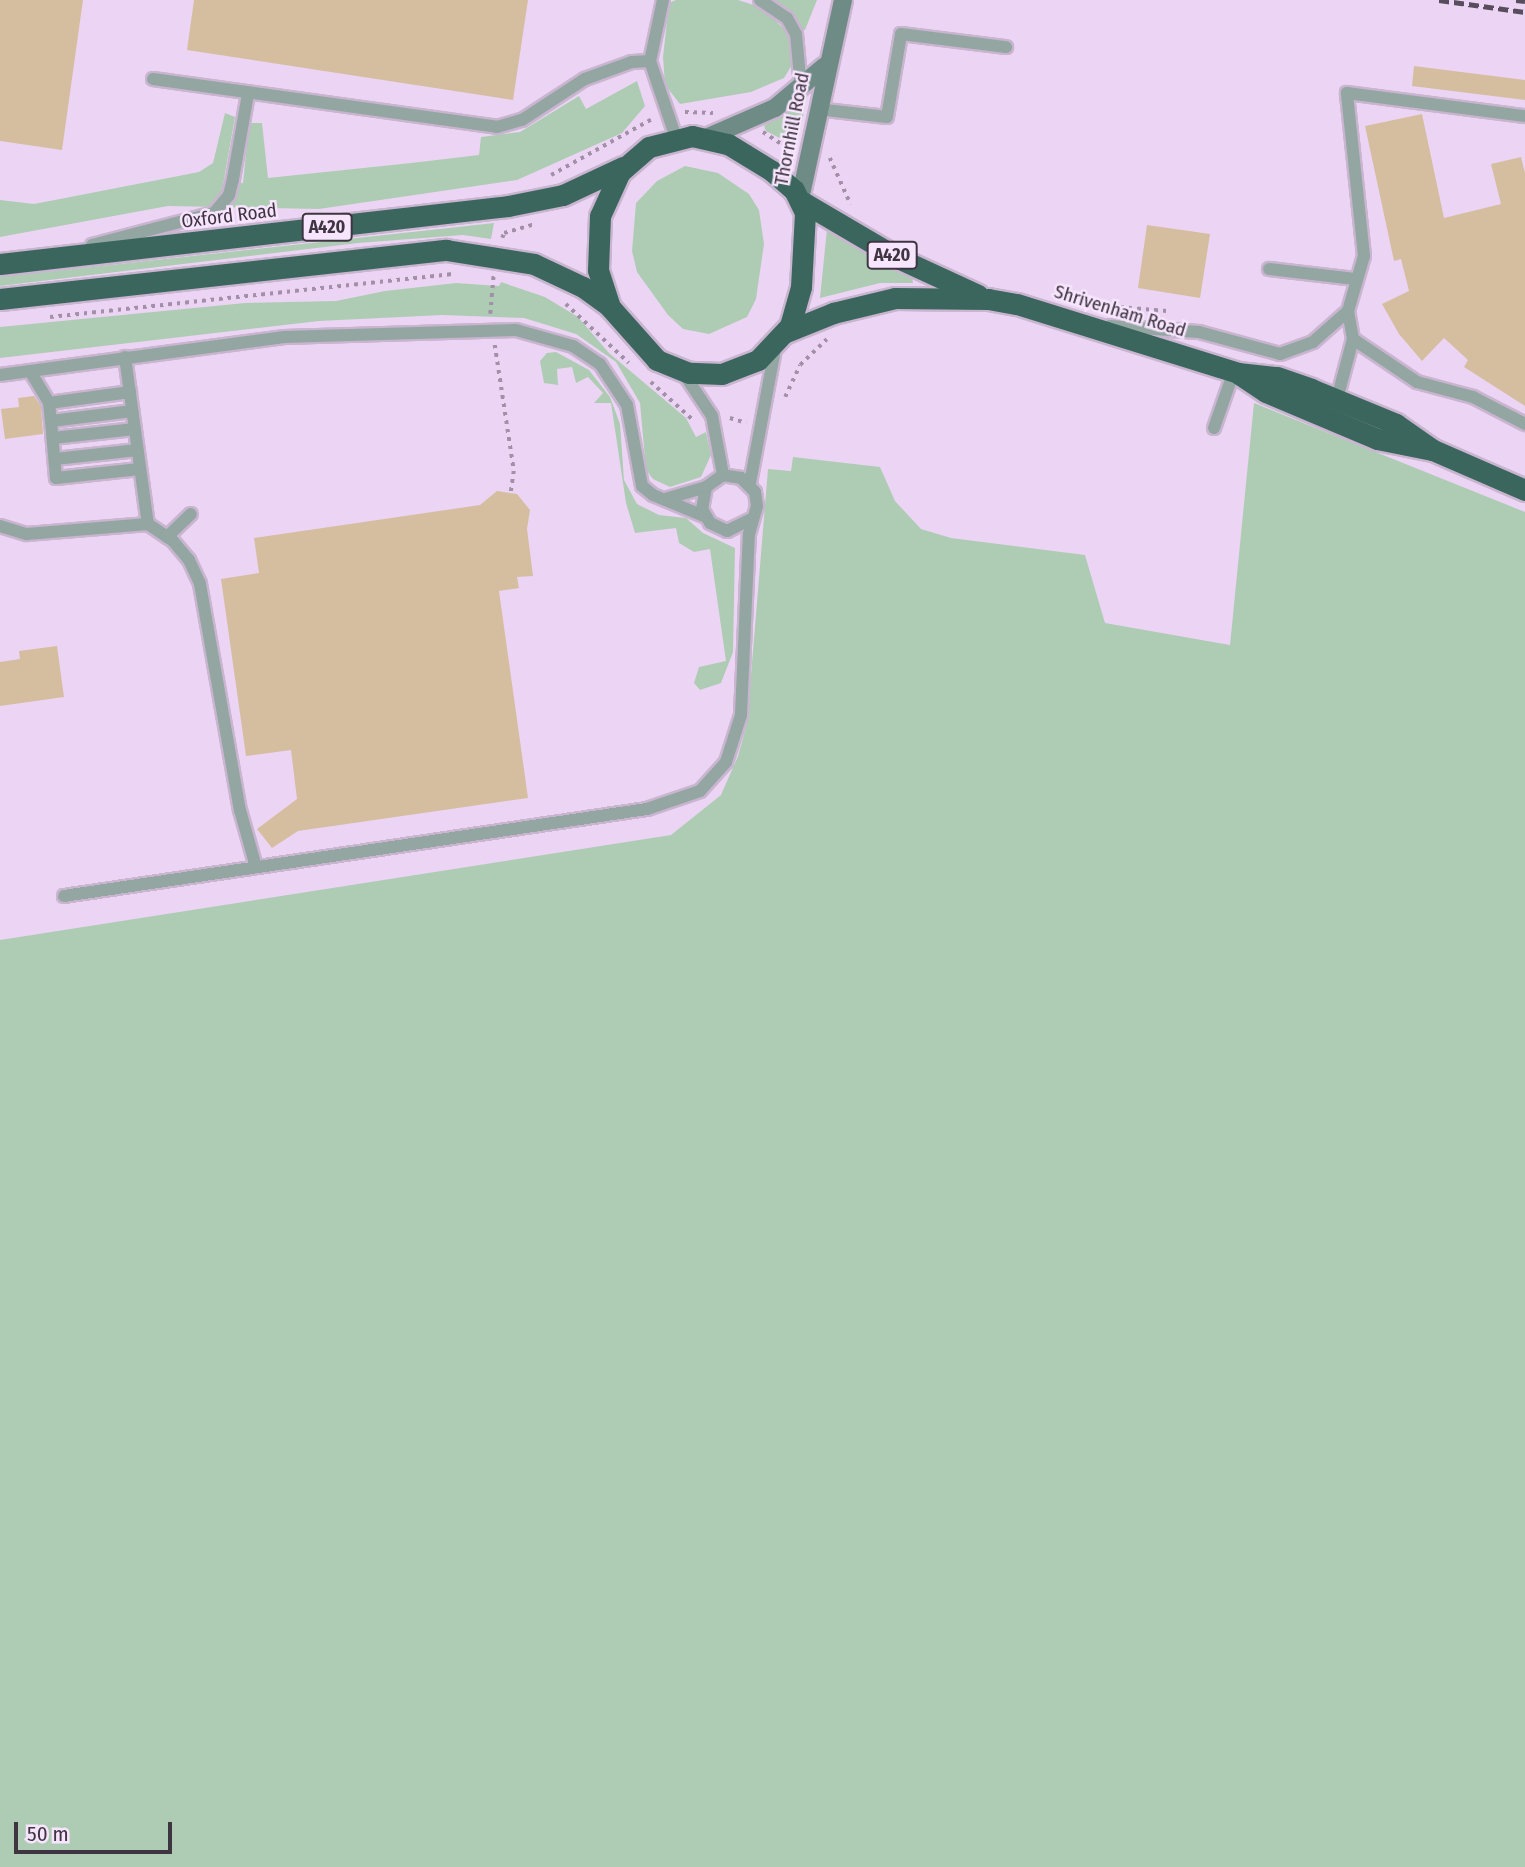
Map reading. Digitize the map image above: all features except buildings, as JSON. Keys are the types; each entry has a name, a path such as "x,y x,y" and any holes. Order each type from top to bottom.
{"highway":[{"name":"A420","path":"610,307 600,284 597,239 604,201 624,167 642,150 676,138 706,138 727,144 763,165 800,200"},
{"name":"Oxford Road","path":"0,264 535,202 571,192 624,167"},
{"name":"Shrivenham Road","path":"800,200 900,259 988,299"},
{"path":"781,338 802,287 806,240 800,200"},
{"name":"A420","path":"0,299 446,250 534,264 583,287 610,307 651,355 682,371 709,375 732,372 758,360 781,338"},
{"name":"Shrivenham Road","path":"781,338 843,310 895,298 988,299 1090,314 1236,372 1262,390 1317,414 1390,443 1433,450 1525,490"},
{"name":"Shrivenham Road","path":"1236,372 1277,377 1337,399 1406,429 1433,450"},
{"path":"1317,414 1337,399"}],"street":[{"name":"Thornhill Road","path":"800,200 825,66 843,0"},
{"name":"Thornhill Road","path":"706,138 751,120 801,88 825,66"}],"lane":[{"path":"663,0 650,61 676,138"},
{"path":"760,0 787,18 796,34 801,88"},
{"path":"817,109 887,117 901,34 1006,47"},
{"path":"153,79 497,128 522,120 585,79 632,62 650,61"},
{"path":"1337,399 1353,339 1348,311 1356,274 1364,256 1361,250 1364,230 1347,93 1525,116"},
{"path":"24,262 211,215 229,195 248,94"},
{"path":"1269,269 1356,274"},
{"path":"1090,314 1199,332 1280,354 1313,342 1348,311"},
{"path":"0,375 303,335 516,330 558,340 600,364 627,405 638,478 646,491 704,516 727,531 752,519"},
{"path":"64,896 647,809 700,792 726,762 741,715 752,519 757,499 750,483 781,338"},
{"path":"1353,339 1417,382 1473,397 1525,424"},
{"path":"125,357 148,524"},
{"path":"30,371 49,403 56,478 140,469"},
{"path":"682,371 713,421 723,475"},
{"path":"1214,428 1236,372"},
{"path":"49,403 130,392"},
{"path":"51,421 132,411"},
{"path":"53,438 135,429"},
{"path":"55,459 138,450"},
{"path":"723,475 750,483"},
{"path":"665,499 706,487 723,475"},
{"path":"704,516 701,501 706,487"},
{"path":"167,537 191,514"},
{"path":"0,526 27,534 148,524 167,537 189,560 200,584 240,810 256,867"}],"path":[{"path":"751,120 795,152 830,157 841,190 859,212"},
{"path":"493,276 489,305 514,471 511,493"},
{"path":"1090,314 1175,312"}],"green space":[{"path":"676,0 738,0 763,8 790,35 795,60 784,78 751,92 680,104 665,85 663,57 669,3"},
{"path":"772,0 817,0 805,30 787,26"},
{"path":"637,81 645,106 622,133 517,180 319,209 168,206 0,237 0,200 34,204 199,172 213,163 225,113 235,117 223,185 243,183 249,123 262,123 268,178 411,163 479,155 481,137 520,132 579,96 586,109"},
{"path":"808,92 797,147 766,131 764,126"},
{"path":"685,166 718,173 749,194 759,210 764,244 756,299 747,317 709,334 683,329 668,315 637,272 632,251 636,203 657,181"},
{"path":"494,223 491,239 463,235 358,243 0,286 0,277"},
{"path":"827,229 912,276 913,283 880,283 820,298"},
{"path":"501,282 545,297 578,317 609,353 686,418 696,437 706,432 711,455 701,477 670,487 653,479 646,470 640,403 616,362 576,334 524,318 442,315 319,321 0,358 0,327 245,303 336,301 385,291 456,283 499,286"},
{"path":"556,352 589,370 610,397 620,424 624,480 637,504 659,515 686,518 703,533 735,548 733,652 721,683 700,690 694,683 699,667 726,661 710,549 694,552 679,543 676,528 635,533 626,503 611,403 594,403 603,393 588,377 576,383 572,367 557,369 558,385 544,383 540,361 547,353"},
{"path":"1254,403 1525,512 1525,1867 0,1867 0,940 671,835 721,795 738,756 747,723 768,469 791,471 793,457 880,467 895,501 921,529 951,538 1085,555 1105,623 1230,645"}],"railway":[{"path":"1439,0 1525,12"},
{"path":"1516,0 1525,1"}]}
